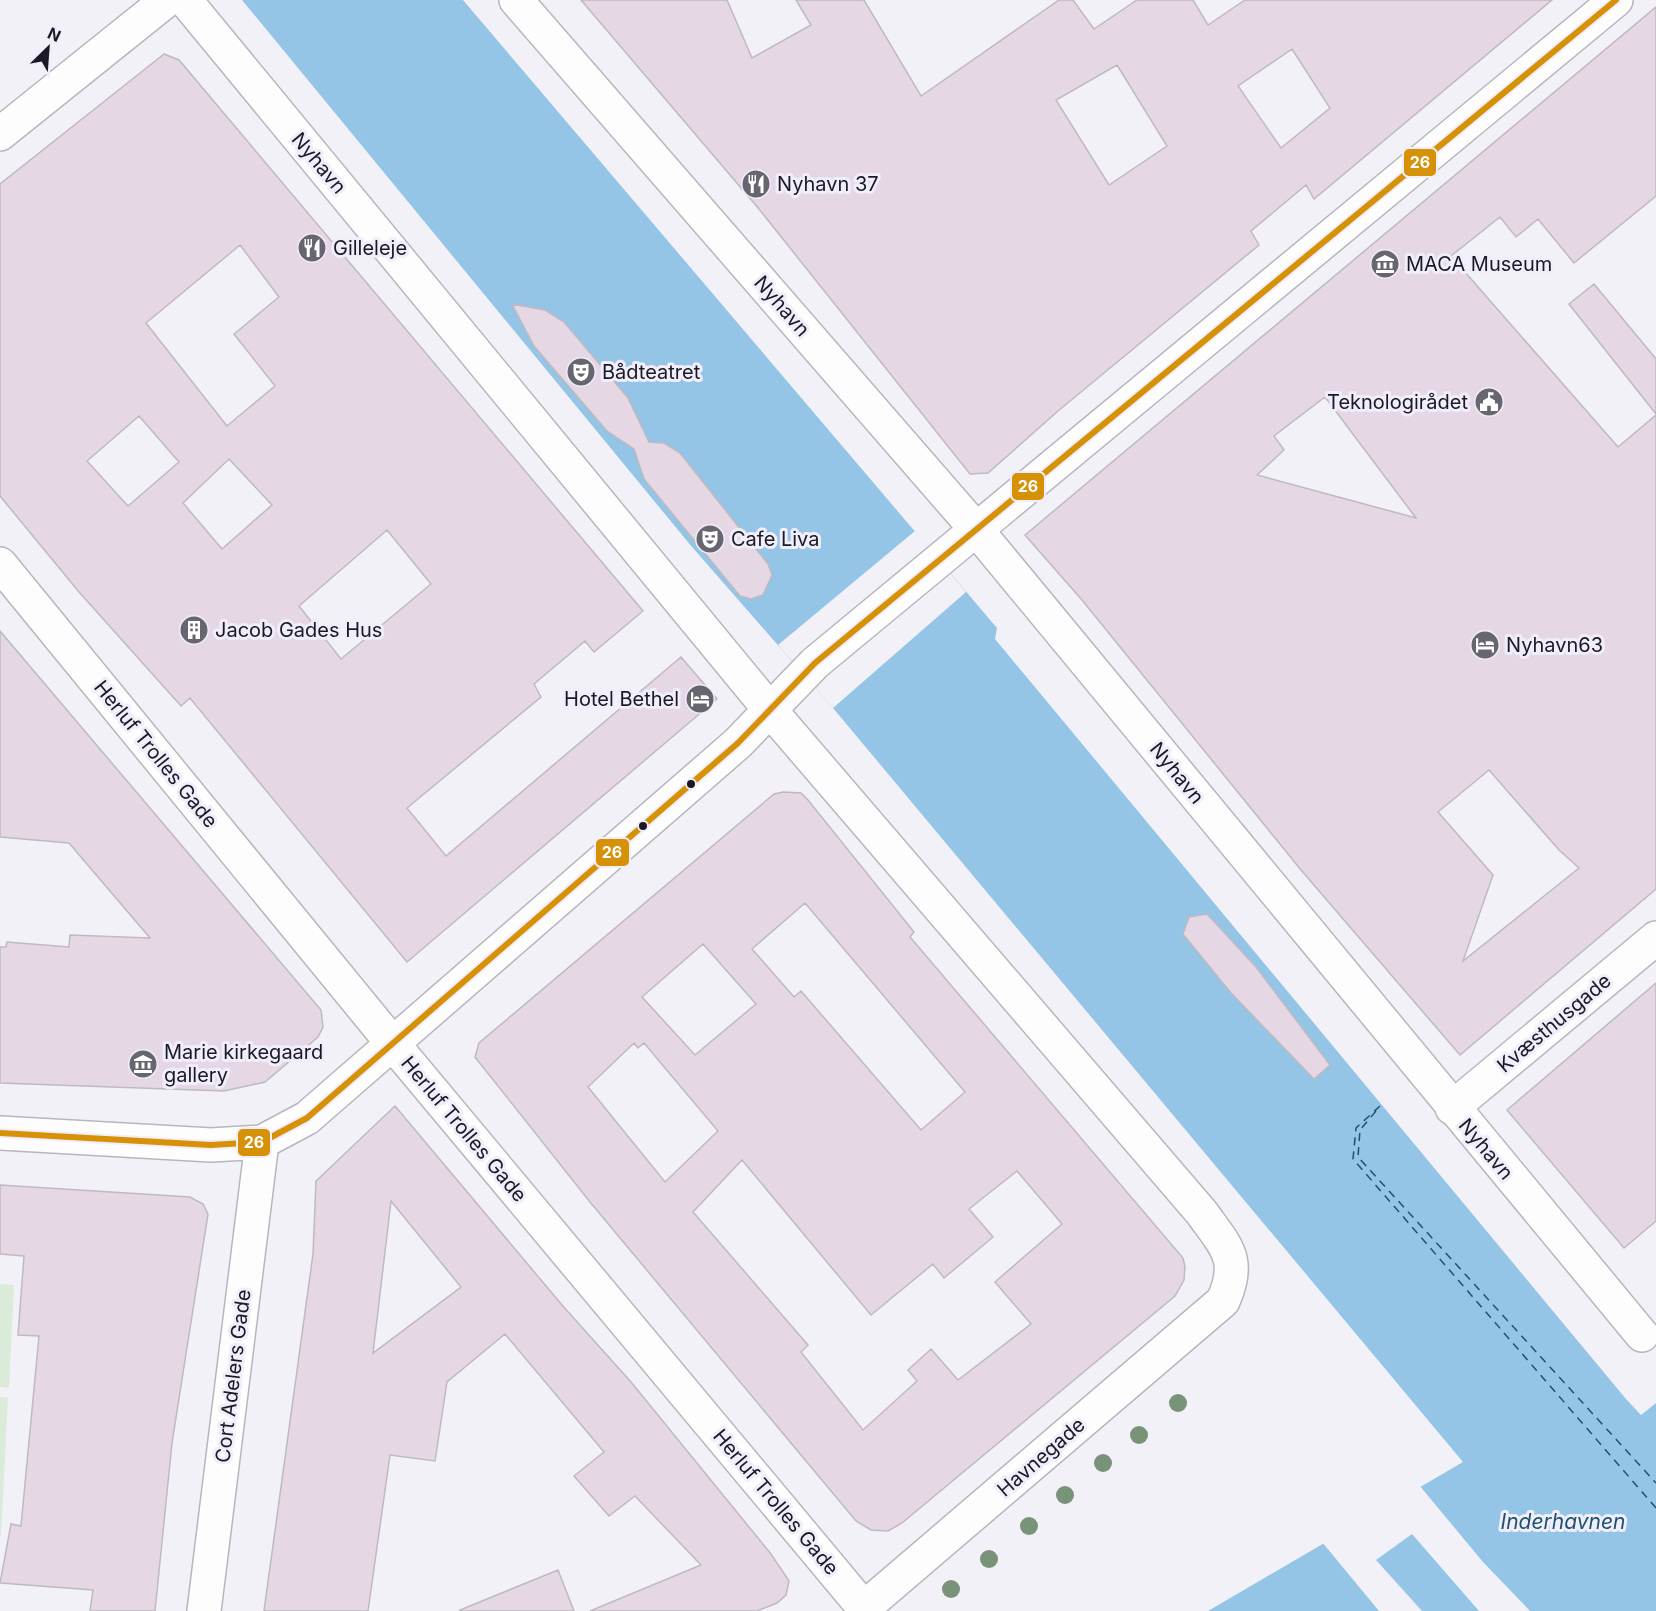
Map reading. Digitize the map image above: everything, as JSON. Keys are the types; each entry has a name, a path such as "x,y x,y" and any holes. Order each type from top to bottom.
{"street":[{"path":"0,134 167,0"},
{"name":"Nyhavn","path":"185,0 770,711 1202,1213 1230,1252 1233,1280 1223,1301"},
{"name":"Nyhavn","path":"516,0 975,528 1452,1108 1642,1335"},
{"path":"0,1133 211,1145 262,1142 307,1118 738,743 803,674 975,528 1616,0"},
{"name":"Herluf Trolles Gade","path":"0,564 393,1044 861,1609"},
{"name":"Kvæsthusgade","path":"1452,1108 1656,938"},
{"name":"Cort Adelers Gade","path":"204,1611 262,1142"},
{"name":"Havnegade","path":"861,1609 1223,1301"}],"green space":[{"path":"0,1284 14,1285 9,1388 0,1387"},
{"path":"0,1397 8,1398 1,1536 0,1536"}],"water":[{"name":"Inderhavnen","path":"242,0 463,0 997,628 995,639 1626,1399 1641,1415 1656,1403 1656,1611 1208,1611 1463,1462 833,708 692,547"}],"pier":[{"path":"915,531 966,592 833,708 778,645"},
{"path":"1419,1485 1483,1562 1530,1611 1479,1611 1412,1534 1376,1560 1422,1611 1379,1611 1322,1542"}],"building":[{"path":"581,0 727,0 752,58 811,25 796,0 864,0 921,96 1059,0 1073,0 1094,29 1137,0 1193,0 1208,25 1245,0 1552,0 1314,199 1306,185 1251,231 1259,245 1058,411 988,473 970,474 759,209","holes":["1292,49 1330,108 1281,148 1238,86","1117,65 1167,146 1109,185 1056,100"]},
{"path":"1656,7 1656,196 1574,263 1538,219 1516,237 1500,217 1451,256 1618,447 1656,415 1656,889 1460,1055 1301,870 1082,600 1025,535","holes":["1325,397 1416,518 1257,475 1284,450 1274,436","1489,770 1559,850 1579,868 1463,961 1493,875 1438,812"]},
{"path":"164,54 179,60 643,611 594,652 585,641 534,684 541,697 407,808 446,856 681,657 717,699 407,962 190,698 181,706 79,592 0,496 0,184","holes":["240,245 279,297 234,334 275,386 227,426 146,323","139,416 179,462 128,506 87,461","229,459 272,505 222,549 183,503","387,530 431,584 341,659 299,606"]},
{"path":"1594,284 1656,359 1656,414 1569,304"},
{"path":"512,304 545,310 564,322 628,398 649,442 664,443 680,453 768,564 772,575 763,595 751,599 740,596 644,479 634,449 607,431 534,346"},
{"path":"0,631 321,1010 323,1027 318,1037 265,1082 224,1091 0,1083 0,947 6,947 7,942 69,947 70,935 150,938 69,843 0,837"},
{"path":"801,793 808,800 914,932 910,937 1183,1258 1185,1267 1184,1280 1175,1296 902,1523 888,1531 871,1530 856,1521 590,1202 475,1057 479,1043 774,794","holes":["805,903 965,1092 921,1130 801,991 794,997 752,949","703,944 756,1004 695,1055 642,997","634,1043 638,1048 644,1043 718,1131 665,1182 588,1087","742,1160 871,1315 933,1264 944,1278 993,1237 969,1209 1017,1171 1062,1224 995,1282 1031,1324 958,1380 931,1349 908,1370 917,1381 863,1430 801,1352 808,1345 693,1212"]},
{"path":"1207,914 1256,967 1330,1065 1314,1079 1231,993 1183,934 1189,917"},
{"path":"1656,983 1656,1221 1624,1248 1507,1110"},
{"path":"395,1106 562,1305 631,1382 771,1554 789,1581 786,1595 777,1603 757,1611 590,1611 701,1565 635,1496 609,1516 574,1476 604,1452 505,1334 447,1382 435,1461 390,1455 368,1611 264,1611 313,1254 316,1181","holes":["391,1201 461,1287 373,1353"]},
{"path":"0,1185 190,1197 203,1204 208,1214 172,1443 155,1611 90,1611 93,1590 0,1583 11,1524 21,1526 39,1336 18,1335 24,1256 0,1254"},
{"path":"558,1570 574,1611 460,1610"}],"ferry route":[{"path":"1380,1106 1356,1128 1353,1159 1656,1508"},
{"path":"1376,1111 1360,1130 1358,1157 1656,1483"}],"transit line":[{"name":"26","path":"0,1133 211,1145 262,1142 307,1118 738,743 815,663 1616,0"}],"place":[{"name":"Nyhavn 37","path":"756,184"},
{"name":"Gilleleje","path":"312,248"},
{"name":"MACA Museum","path":"1385,264"},
{"name":"Bådteatret","path":"581,372"},
{"name":"Teknologirådet","path":"1489,402"},
{"name":"Cafe Liva","path":"710,539"},
{"name":"Jacob Gades Hus","path":"194,630"},
{"name":"Nyhavn63","path":"1485,645"},
{"name":"Hotel Bethel","path":"700,699"},
{"name":"Marie kirkegaard gallery","path":"143,1064"}]}
